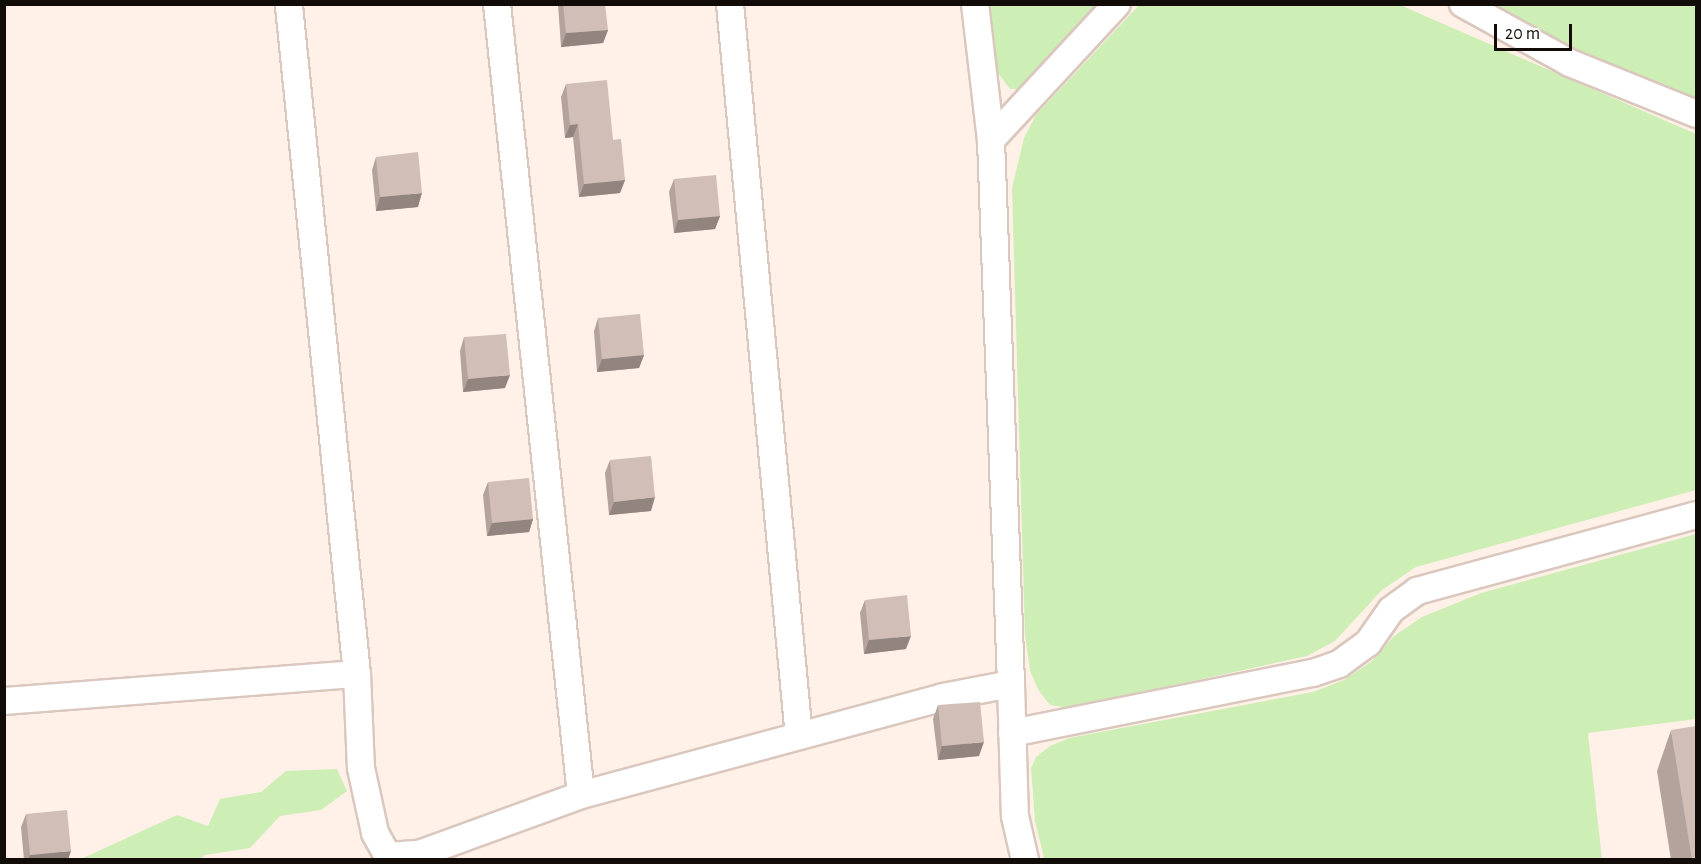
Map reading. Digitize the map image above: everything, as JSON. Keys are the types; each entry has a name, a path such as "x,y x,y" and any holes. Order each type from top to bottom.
{"street":[{"path":"497,4 581,795"},
{"path":"730,4 799,736"},
{"path":"975,4 991,140 1015,816 1025,860"},
{"path":"991,140 1117,4"},
{"path":"1463,4 1570,63 1696,114"},
{"path":"289,6 357,674 361,768 375,833 388,858 419,854 581,795 943,697 1011,684"},
{"path":"1012,733 1313,673 1339,664 1368,643 1390,610 1417,591 1696,515"},
{"path":"4,701 357,674"}],"green space":[{"path":"1140,4 1400,5 1696,134 1696,490 1416,567 1382,590 1335,641 1307,656 1069,708 1050,705 1039,691 1030,671 1025,635 1012,188 1024,138 1036,115"},
{"path":"986,5 1100,5 1017,89 1010,89 998,73"},
{"path":"1483,5 1696,5 1696,101 1639,79"},
{"path":"1696,534 1696,719 1588,733 1602,859 1044,858 1035,821 1031,768 1036,757 1050,746 1069,738 1313,692 1344,680 1372,661 1394,636 1422,617 1481,593"},
{"path":"337,769 347,791 321,810 280,816 250,848 205,855 200,859 81,859 177,815 208,826 220,799 261,792 286,771"}],"building":[{"path":"563,4 605,4 608,30 566,33"},
{"path":"607,80 613,140 621,139 625,180 584,184 578,124 570,125 566,84"},
{"path":"418,152 422,193 380,197 376,157"},
{"path":"716,175 720,216 678,220 674,179"},
{"path":"640,314 644,355 602,359 598,318"},
{"path":"506,334 510,375 468,379 464,337"},
{"path":"651,456 655,497 614,502 610,460"},
{"path":"529,478 533,519 492,523 488,482"},
{"path":"907,595 911,636 869,640 865,600"},
{"path":"980,702 984,742 942,746 938,705"},
{"path":"1696,726 1696,860 1692,860 1671,730"},
{"path":"67,810 71,851 30,855 26,814"}]}
